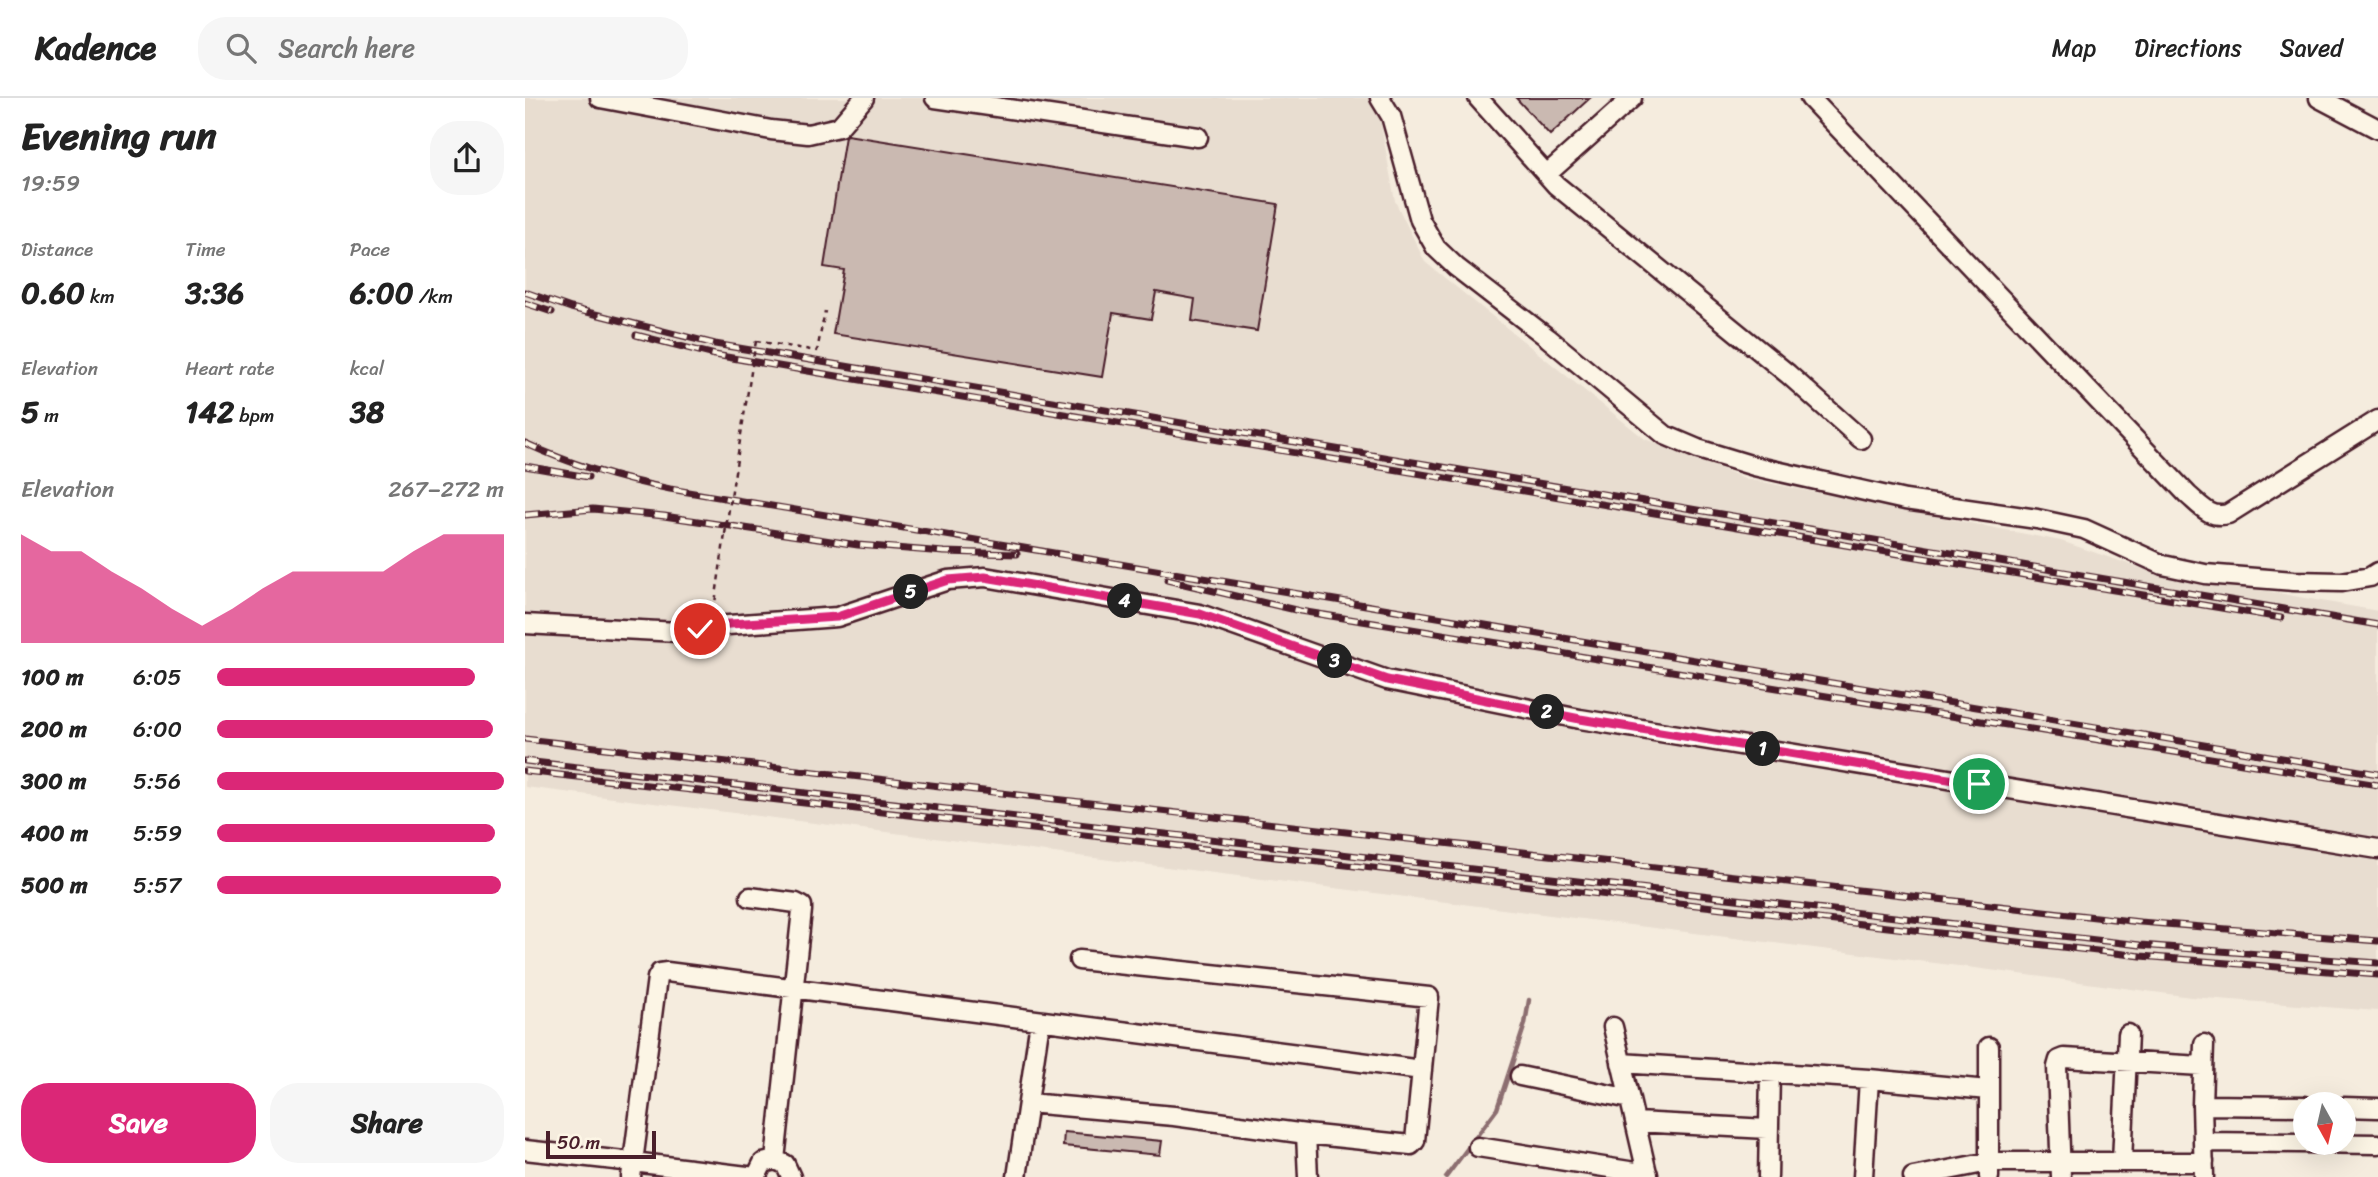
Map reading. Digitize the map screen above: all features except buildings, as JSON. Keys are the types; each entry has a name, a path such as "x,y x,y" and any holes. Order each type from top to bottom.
{"street":[{"path":"600,98 771,130 808,134 839,127 864,98"},
{"path":"935,98 1018,104 1198,137"},
{"path":"1380,98 1391,116 1420,220 1436,248 1665,435 1698,449 1754,466 1905,500 2084,529 2173,568 2205,574 2294,582 2341,582 2369,577 2378,572"},
{"path":"1478,98 1556,185 1788,374 1861,439"},
{"path":"1547,174 1632,98"},
{"path":"1810,98 2178,485 2209,513 2228,514 2378,421"},
{"path":"2319,98 2378,128"},
{"path":"525,624 678,632 715,625 837,617 948,580 985,577 1200,614 1387,680 1580,719 2378,849"},
{"path":"750,897 801,906 775,1160"},
{"path":"1028,1103 1174,1116 1306,1134 1414,1144 1429,997 1079,960"},
{"path":"632,1169 657,978 660,973 1422,1070"},
{"path":"1017,1177 1040,1021"},
{"path":"1478,1147 1648,1176 1640,1122 1630,1099 1627,1063 1613,1027"},
{"path":"2122,1161 2128,1034"},
{"path":"1913,1177 1989,1170 2061,1170 2122,1161 2204,1170 2204,1044"},
{"path":"1989,1047 1989,1170"},
{"path":"2061,1170 2057,1067 2059,1060 2064,1058 2202,1066"},
{"path":"1627,1063 1988,1090"},
{"path":"1768,1177 1770,1072"},
{"path":"1520,1076 1630,1099"},
{"path":"1863,1177 1869,1079"},
{"path":"2202,1105 2293,1107"},
{"path":"2356,1107 2378,1108"},
{"path":"1640,1122 1768,1129"},
{"path":"1306,1134 1308,1177"},
{"path":"2203,1142 2378,1144"},
{"path":"525,1150 632,1169 756,1177 763,1163 775,1160 785,1164 791,1177"}],"path":[{"path":"715,625 714,606 719,570 756,341 817,351 825,311"}],"shaded area":[{"path":"525,98 1370,98 1378,108 1395,201 1425,262 1645,439 1747,479 2061,541 2143,569 2378,611 2378,1011 2191,997 525,787"}],"waterway":[{"path":"1446,1177 1497,1109 1525,1024 1529,1000"}],"railway":[{"path":"525,292 571,308 715,344 2378,625"},
{"path":"525,303 552,312"},
{"path":"636,335 715,355 825,374 2281,618"},
{"path":"525,443 596,470 670,489 2378,774"},
{"path":"525,466 588,477"},
{"path":"525,515 593,509 664,516 858,545 944,552 1017,554"},
{"path":"1167,580 1300,611 2378,785"},
{"path":"525,739 2140,922 2378,941"},
{"path":"525,761 2140,945 2378,963"},
{"path":"525,771 2141,956 2378,975"}],"route":[{"path":"700,629 715,625 837,617 948,580 985,577 1200,614 1387,680 1580,719 1979,784"}]}
